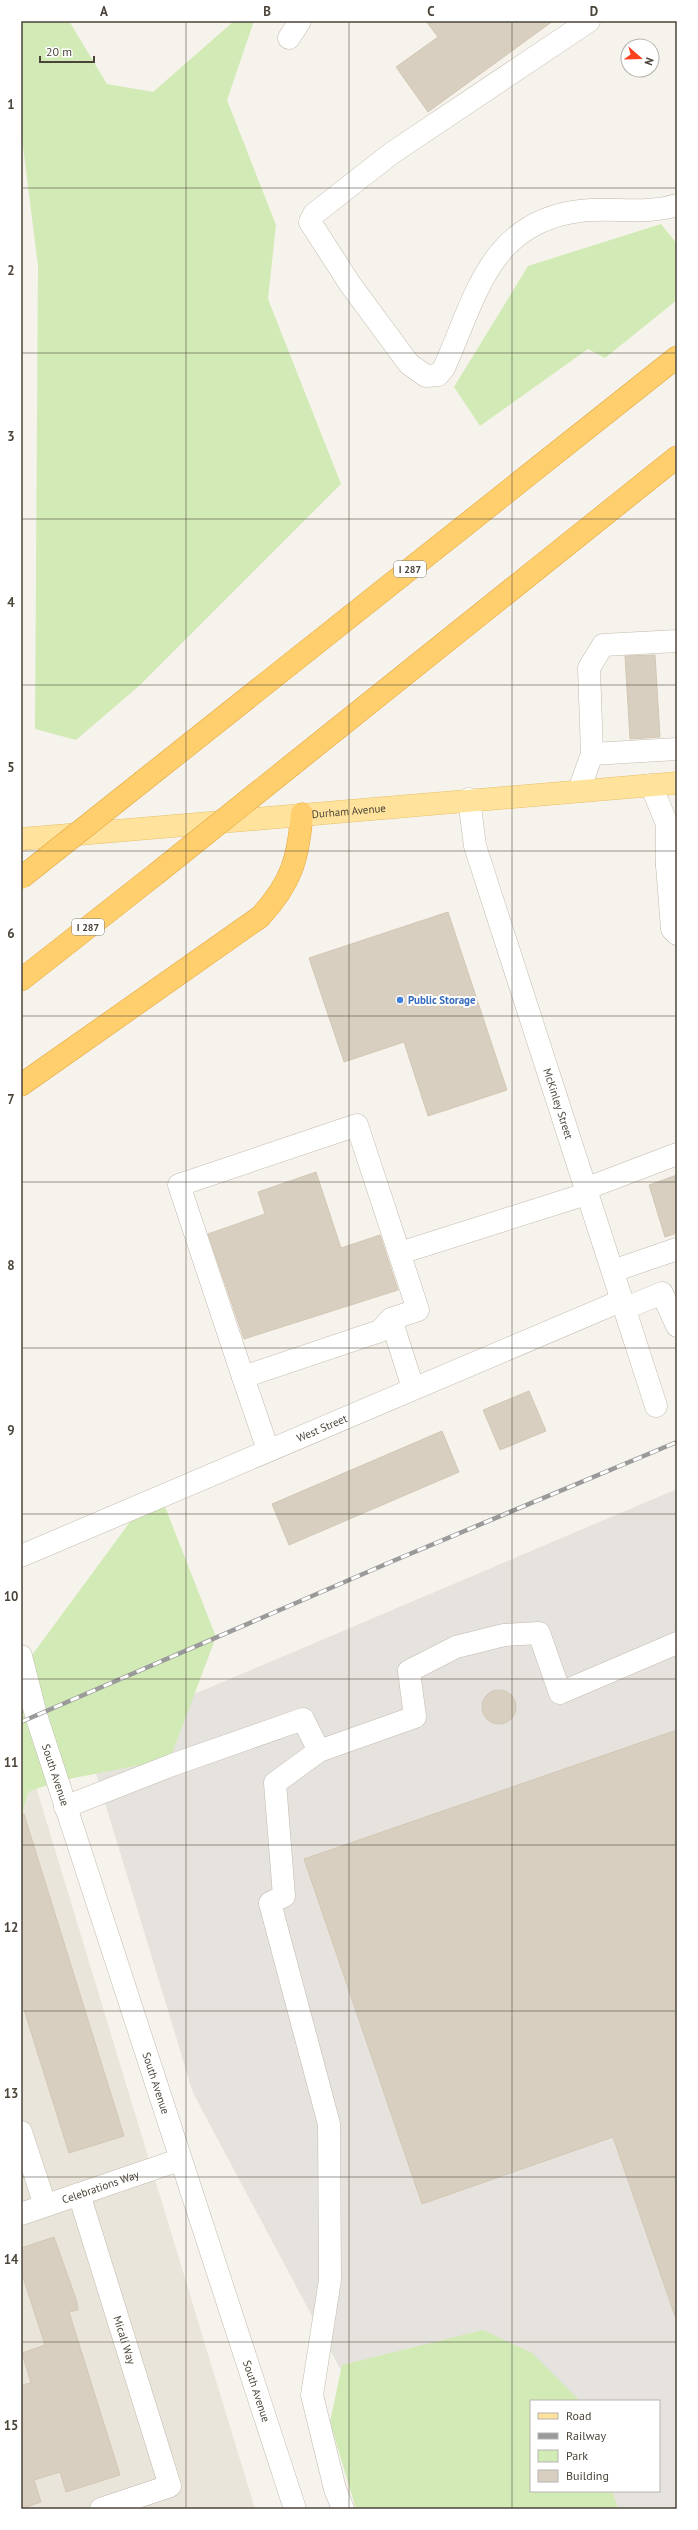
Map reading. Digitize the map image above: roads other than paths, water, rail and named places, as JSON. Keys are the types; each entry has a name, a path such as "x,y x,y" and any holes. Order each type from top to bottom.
{"highway":[{"name":"I 287","path":"21,878 677,357"},
{"name":"I 287","path":"21,980 156,874 677,457"},
{"path":"21,1085 260,917 272,903 293,868 299,850 302,814"}],"main road":[{"name":"Durham Avenue","path":"21,839 469,799 677,783"}],"street":[{"path":"589,21 392,154 314,214 310,222 350,284 409,364 426,376 438,375 444,368 480,283 498,254 519,234 548,217 581,210 654,210 677,205"},
{"path":"579,790 592,754 589,668 603,645 677,641"},
{"path":"592,754 677,749"},
{"path":"651,785 667,824 672,865 672,929 677,934"},
{"name":"McKinley Street","path":"469,799 475,846 585,1191 624,1304 656,1406"},
{"path":"243,1377 380,1331 391,1319 418,1310 357,1125 179,1185 243,1377 268,1450"},
{"path":"400,1253 585,1191 677,1154"},
{"path":"613,1271 677,1249"},
{"path":"670,1290 677,1326"},
{"name":"West Street","path":"21,1556 413,1388 624,1304 670,1290"},
{"path":"391,1319 413,1388"},
{"path":"343,2509 335,2489 312,2395 330,2280 329,2124 270,1903 284,1896 275,1783 319,1751 415,1717 409,1671 456,1647 504,1635 539,1633 560,1693 677,1643"},
{"name":"South Avenue","path":"21,1656 36,1716 65,1807 179,2160 295,2509"},
{"path":"65,1807 172,1765 303,1719 319,1751"},
{"path":"21,2132 45,2205"},
{"name":"Celebrations Way","path":"21,2214 179,2160"},
{"name":"Micali Way","path":"79,2194 170,2486 101,2509"}],"railway":[{"path":"21,1722 393,1561 677,1442"}],"place":[{"name":"Public Storage","path":"400,1000"}]}
